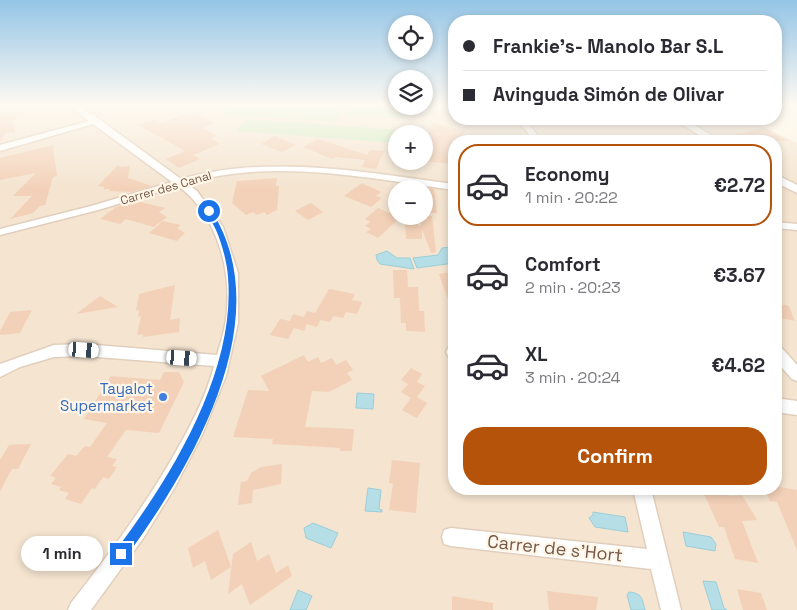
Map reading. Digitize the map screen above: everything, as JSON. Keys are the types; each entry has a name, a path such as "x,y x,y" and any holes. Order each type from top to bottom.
{"street":[{"path":"0,148 47,133"},
{"path":"78,610 142,526 176,471 197,432 214,392 229,336 233,297 232,275 228,256 219,228 209,211 194,193 178,183 116,133"},
{"name":"Carrer des Canal","path":"0,232 219,173 274,168 307,169 448,186"},
{"path":"782,181 797,190"},
{"path":"782,226 797,227"},
{"path":"0,371 16,363 54,352 84,350 222,361"},
{"path":"782,358 797,375"},
{"path":"782,406 797,408"},
{"path":"643,495 671,610"},
{"name":"Carrer de s'Hort","path":"451,537 659,560"}],"lane":[{"path":"0,152 10,146"}],"shaded area":[{"path":"0,133 388,133 388,170 433,170 433,133 777,133 780,135 448,135 448,495 782,495 782,136 797,143 797,610 0,610"}],"green space":[{"path":"269,133 388,133 388,142"}],"water":[{"path":"448,247 448,264 417,268 413,258 438,255 442,248"},
{"path":"387,251 397,258 410,258 414,269 380,264 376,255"},
{"path":"357,393 374,394 373,409 356,408"},
{"path":"368,488 381,490 379,509 382,512 365,511"},
{"path":"593,512 625,517 628,532 595,527 589,518 593,515"},
{"path":"313,523 338,533 331,548 306,538 304,528"},
{"path":"683,532 711,537 716,544 715,551 686,546"},
{"path":"703,581 716,582 724,608 727,610 712,610"},
{"path":"298,590 312,596 306,610 290,610"},
{"path":"629,592 641,597 645,610 631,610 627,595"}],"building":[{"path":"0,133 6,133 0,142"},
{"path":"153,133 212,133 217,136 210,138 220,144 193,155 200,159 179,168 166,159 185,151"},
{"path":"433,133 463,133 448,135 448,163 433,162"},
{"path":"775,133 779,135 732,135"},
{"path":"275,136 296,145 282,152 261,144"},
{"path":"782,137 791,141 782,141"},
{"path":"318,139 367,155 370,150 384,151 376,169 362,167 365,160 336,157 332,159 303,147"},
{"path":"53,145 57,176 53,177 45,205 40,206 33,213 10,219 32,196 13,196 36,173 0,180 0,158"},
{"path":"118,165 121,167 130,166 128,178 152,186 131,192 109,191 110,189 103,189 105,187 98,186"},
{"path":"277,178 276,186 279,186 277,210 267,215 264,212 257,215 253,212 246,215 232,203 237,181"},
{"path":"362,183 381,192 376,196 382,198 371,207 344,196"},
{"path":"433,189 434,189 437,213 433,213"},
{"path":"136,201 165,208 159,212 167,217 154,227 126,219 120,224 100,219 116,207"},
{"path":"311,203 323,212 308,220 295,211"},
{"path":"378,208 388,213 388,225 392,225 378,238 366,232 371,229 365,226 370,222 365,219"},
{"path":"163,221 181,225 177,228 185,233 177,241 149,233"},
{"path":"405,225 433,225 436,252 431,253 422,229 422,239 406,239"},
{"path":"393,270 407,270 408,287 418,287 419,311 424,311 425,332 406,331 406,323 401,323 400,298 394,298"},
{"path":"448,272 448,300 439,274"},
{"path":"175,285 170,320 180,318 179,332 143,337 143,334 137,335 141,316 138,317 139,310 136,311 139,294"},
{"path":"329,289 355,294 352,300 362,302 357,314 346,312 343,318 333,316 330,322 320,320 317,327 307,324 304,331 294,328 288,339 270,335 280,319 290,321 293,314 304,317 307,311 315,313"},
{"path":"100,296 118,307 76,314"},
{"path":"782,304 789,306 795,321 782,318"},
{"path":"32,310 20,333 0,335 0,331 10,312"},
{"path":"304,355 308,362 318,357 321,363 332,358 336,365 346,360 353,370 347,373 352,380 329,392 312,391 305,427 354,429 352,451 340,451 340,448 272,444 273,439 233,437 248,390 269,391 261,376"},
{"path":"411,368 422,374 417,382 425,386 417,397 427,403 417,418 402,410 411,398 401,392 408,384 401,380"},
{"path":"164,372 179,372 184,382 159,433 126,430 107,457 117,459 112,466 117,467 109,479 103,477 95,489 92,488 81,504 65,499 69,493 59,490 61,487 51,484 56,478 50,476 68,454 76,456 85,446 90,447 107,423 84,419 111,376 160,380"},
{"path":"31,444 18,469 12,469 0,491 0,460 9,445"},
{"path":"392,460 420,463 416,513 389,510 393,484 389,483"},
{"path":"282,464 281,484 253,490 252,503 238,505 241,482 247,481 251,473 261,467"},
{"path":"782,487 797,490 797,550 777,502 770,501 768,495 782,495"},
{"path":"704,495 742,495 757,520 742,521 758,563 735,559 724,527 719,527"},
{"path":"218,530 231,567 211,580 205,561 193,568 188,548"},
{"path":"251,542 257,561 269,554 276,573 288,565 292,576 250,605 242,584 228,594 233,554"},
{"path":"737,589 761,593 767,610 743,610"},
{"path":"547,591 598,597 596,610 549,610"},
{"path":"452,596 493,603 493,610 452,610"}],"place":[{"name":"Tayalot Supermarket","path":"163,397"}],"route":[{"path":"121,554 142,526 176,471 197,432 214,392 229,336 233,297 232,275 224,241 209,211"}]}
